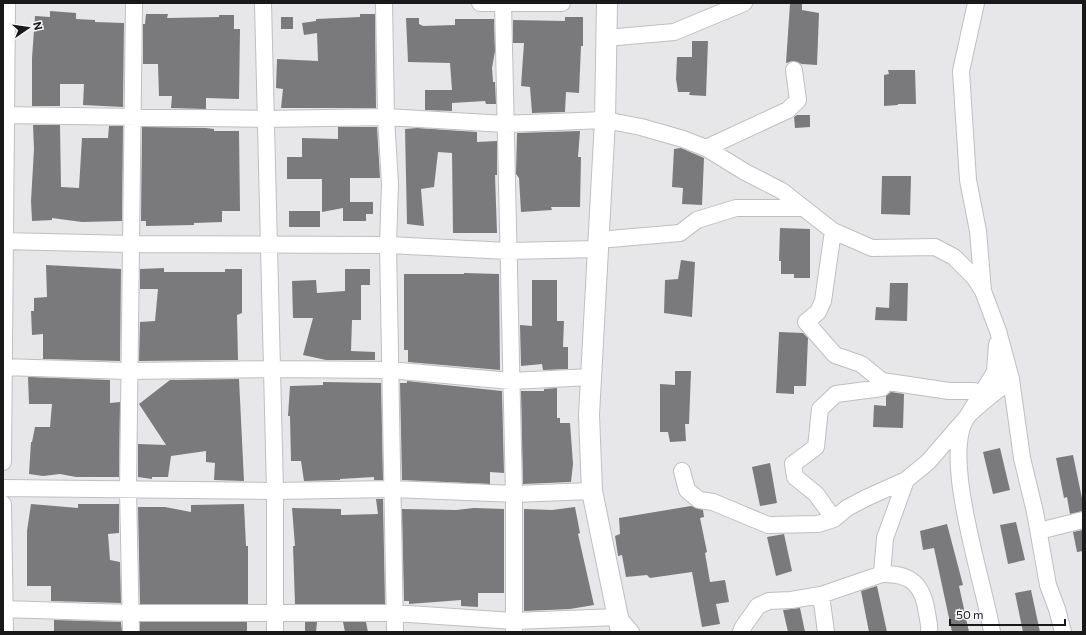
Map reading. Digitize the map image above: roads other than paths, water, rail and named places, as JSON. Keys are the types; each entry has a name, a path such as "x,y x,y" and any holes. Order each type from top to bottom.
{"street":[{"path":"3,462 7,3"},
{"path":"131,632 128,490 134,3"},
{"path":"263,3 275,491 275,632"},
{"path":"384,3 386,117 390,184 388,245 395,632"},
{"path":"480,3 562,3"},
{"path":"4,608 130,613 394,613 514,626 623,627 592,491 589,415 604,120 607,3"},
{"path":"606,38 674,32 744,3"},
{"path":"976,3 961,71 968,180 978,231 983,291"},
{"path":"503,4 514,494 514,626"},
{"path":"706,148 788,110 798,100 794,70"},
{"path":"5,115 265,118 386,117 506,124 604,120 662,133 706,148 745,172 782,192 833,231 872,248 935,246 954,257 974,277 983,291 998,331 1011,379 1022,458 1039,531 1048,585 1057,609 1063,632"},
{"path":"4,241 131,244 388,245 508,251 598,244 680,233 697,220 736,208 803,208"},
{"path":"833,231 823,301 818,312 806,322 835,355 861,364 882,381 950,391 974,390 980,397"},
{"path":"682,471 687,490 699,500 719,504 768,525 818,524 834,519 847,508 906,480 928,462 967,417 995,372 998,331"},
{"path":"3,367 129,371 271,369 390,370 511,381 591,377"},
{"path":"992,632 967,518 958,453 961,432 967,417 1011,379"},
{"path":"834,519 816,494 795,477 793,464 816,447 820,409 830,399 836,394 882,388 882,381"},
{"path":"882,574 886,538 906,480"},
{"path":"3,488 275,491 392,489 514,494 592,491"},
{"path":"3,504 5,632"},
{"path":"1039,531 1083,520"},
{"path":"741,632 758,606 769,601 791,600 821,594 882,574 897,574 913,581 925,597 930,632"},
{"path":"821,594 826,632"}]}
